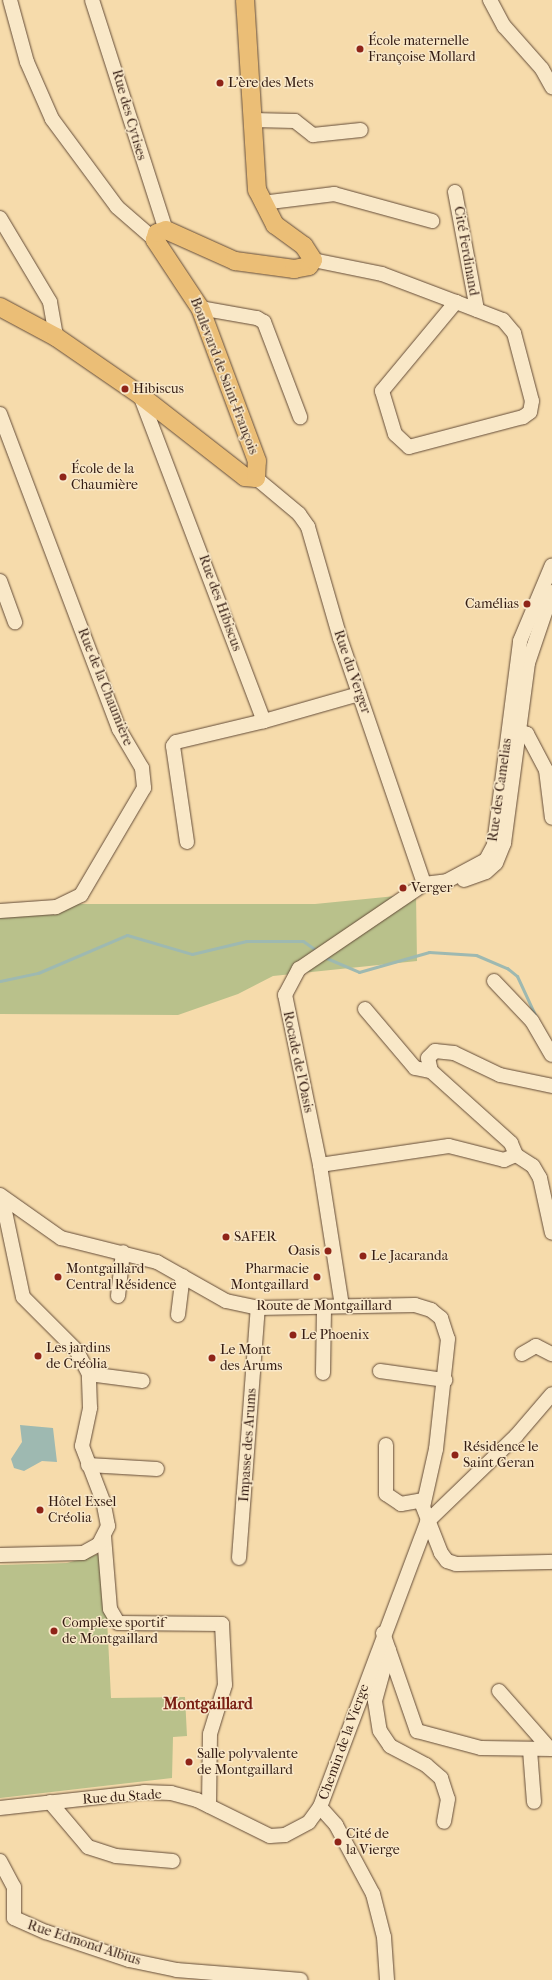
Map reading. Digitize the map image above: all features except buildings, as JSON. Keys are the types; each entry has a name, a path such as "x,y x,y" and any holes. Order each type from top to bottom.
{"main road":[{"path":"160,235 235,261 294,269 309,266 312,260 304,246 275,225 262,203 255,177 253,120 245,0"},
{"name":"Boulevard de Saint-François","path":"0,307 56,337 140,395 245,477 256,478 257,461 200,308 160,235"}],"street":[{"path":"10,0 27,62 52,119 117,207 160,235"},
{"name":"Rue des Cytises","path":"92,0 160,235"},
{"path":"490,0 504,26 547,68 552,87"},
{"path":"253,120 295,121 313,134 361,130"},
{"name":"Cité Ferdinand","path":"456,192 477,310"},
{"path":"262,203 334,194 432,221"},
{"path":"0,218 50,302 56,337"},
{"path":"312,260 382,274 456,302 503,320 514,332 532,401 530,412 523,417 409,447 395,434 382,391 456,302"},
{"path":"200,308 257,318 264,322 300,417"},
{"name":"Rue des Hibiscus","path":"140,395 264,721"},
{"name":"Rue de la Chaumière","path":"0,414 119,729 142,768 144,788 81,895 56,907 0,911"},
{"name":"Rue du Verger","path":"256,478 299,514 308,526 359,694 424,884"},
{"name":"Rue des Camelias","path":"424,884 449,887 486,872 496,863 504,843 520,641 552,566"},
{"path":"0,581 15,622"},
{"name":"Rue des Camelias","path":"513,729 528,662 552,592"},
{"path":"187,842 173,746 176,742 264,721 359,694"},
{"path":"513,729 527,734 546,770 552,818"},
{"name":"Rocade de l'Oasis","path":"342,1306 320,1165 286,995 299,969 332,944 424,884"},
{"path":"494,981 532,1021 552,1054"},
{"path":"365,1009 415,1068 432,1071 511,1143 516,1155 533,1166 540,1178 552,1233"},
{"path":"432,1071 430,1054 447,1051 500,1074 552,1086"},
{"path":"320,1165 449,1146 504,1160 516,1155"},
{"path":"1,1196 22,1297 77,1351 88,1374 90,1408 82,1442 88,1465 107,1513 104,1536 110,1609 118,1623 222,1624 225,1685 210,1734 209,1806"},
{"name":"Route de Montgaillard","path":"1,1196 60,1238 123,1252 157,1262 226,1301 258,1308 415,1305 436,1313 446,1328 448,1339 445,1380 424,1500 427,1522"},
{"path":"118,1296 123,1252"},
{"path":"178,1315 183,1276"},
{"path":"323,1373 324,1306"},
{"name":"Impasse des Arums","path":"239,1558 258,1308"},
{"path":"522,1354 536,1346 552,1354"},
{"path":"380,1371 445,1380"},
{"path":"88,1374 143,1381"},
{"path":"552,1394 516,1436 427,1522 443,1558 451,1563 552,1562"},
{"path":"386,1445 386,1494 401,1504 424,1500"},
{"path":"88,1465 157,1469"},
{"name":"Chemin de la Vierge","path":"387,1980 384,1937 373,1894 336,1825 320,1807 383,1633 427,1522"},
{"path":"0,1555 83,1554 99,1544 104,1536"},
{"path":"383,1633 416,1731 481,1748 530,1750 550,1748"},
{"path":"389,1650 374,1701 380,1731 394,1750 426,1765 441,1778 448,1799 444,1822"},
{"path":"499,1691 550,1748"},
{"path":"530,1750 534,1802"},
{"name":"Rue du Stade","path":"0,1808 144,1792 171,1793 209,1806 270,1836 298,1830 320,1807"},
{"path":"50,1802 88,1847 116,1856 173,1861"},
{"name":"Rue Edmond Albius","path":"0,1861 14,1887 14,1918 25,1924 129,1960 177,1970 301,1980"}],"green space":[{"path":"416,894 417,961 273,976 238,994 178,1015 0,1014 0,904 315,904"},
{"name":"Complexe sportif de Montgaillard","path":"99,1554 104,1558 111,1698 185,1697 187,1736 173,1737 172,1778 0,1798 0,1565 67,1563"}],"water":[{"path":"20,1425 53,1428 57,1462 42,1461 24,1471 14,1468 11,1459 22,1442"}],"waterway":[{"path":"0,981 38,973 127,935 192,954 246,941 303,941 319,952"},
{"path":"324,957 359,972 429,952 476,955 507,968 517,976 536,1017"}],"place":[{"name":"École maternelle Françoise Mollard","path":"360,49"},
{"name":"L'ère des Mets","path":"220,83"},
{"name":"Hibiscus","path":"125,389"},
{"name":"École de la Chaumière","path":"63,477"},
{"name":"Camélias","path":"527,604"},
{"name":"Verger","path":"403,888"},
{"name":"SAFER","path":"226,1237"},
{"name":"Oasis","path":"328,1251"},
{"name":"Le Jacaranda","path":"363,1256"},
{"name":"Montgaillard Central Résidence","path":"58,1277"},
{"name":"Pharmacie Montgaillard","path":"317,1277"},
{"name":"Le Phoenix","path":"293,1335"},
{"name":"Les jardins de Créolia","path":"38,1356"},
{"name":"Le Mont des Arums","path":"212,1358"},
{"name":"Résidence le Saint Geran","path":"455,1455"},
{"name":"Hôtel Exsel Créolia","path":"40,1510"},
{"name":"Complexe sportif de Montgaillard","path":"54,1631"},
{"name":"Salle polyvalente de Montgaillard","path":"189,1762"},
{"name":"Cité de la Vierge","path":"338,1842"}],"district":[{"name":"Montgaillard","path":"208,1704"}]}
